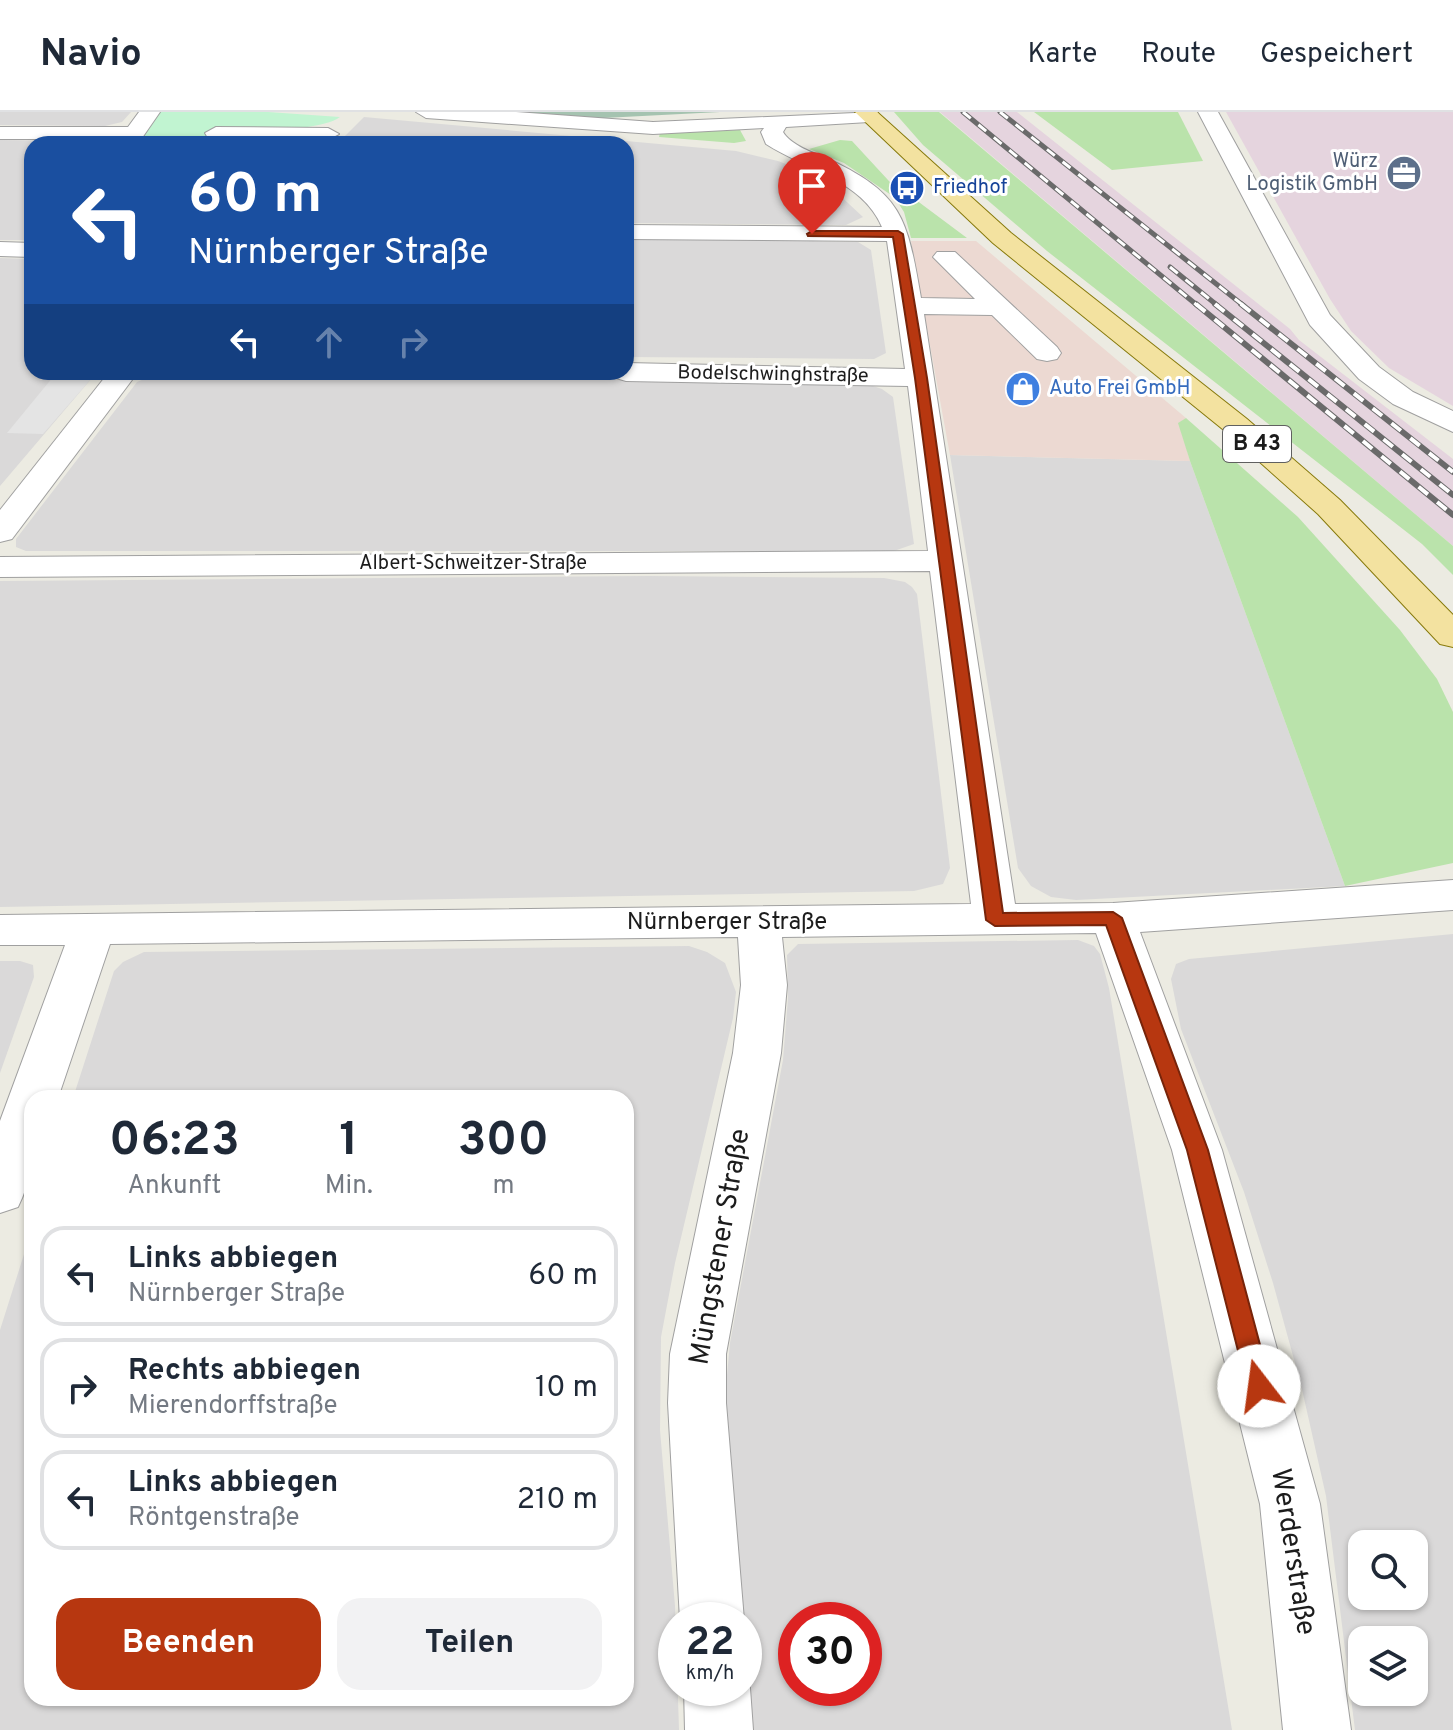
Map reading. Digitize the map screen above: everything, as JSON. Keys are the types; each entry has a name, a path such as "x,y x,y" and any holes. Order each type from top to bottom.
{"main road":[{"name":"B 43","path":"867,114 1002,238 1236,425 1329,507 1453,635"}],"street":[{"path":"0,133 134,133 150,112"},
{"path":"426,112 619,128 685,127 776,118 867,114"},
{"path":"1208,112 1319,319 1369,373 1403,398 1453,423"},
{"path":"776,118 772,132 774,139 842,173 873,194 891,214 898,234 921,378 995,920"},
{"path":"216,133 328,134"},
{"path":"634,232 898,234"},
{"path":"0,249 24,250"},
{"path":"946,257 1047,353"},
{"path":"909,306 998,307"},
{"name":"Bodelschwinghstraße","path":"634,372 921,378"},
{"path":"0,532 118,380"},
{"name":"Albert-Schweitzer-Straße","path":"0,567 945,561"},
{"name":"Nürnberger Straße","path":"0,930 1113,918 1453,895"},
{"name":"Werderstraße","path":"1113,918 1197,1150 1290,1504 1317,1730"},
{"name":"Müngstener Straße","path":"711,1602 697,1403 698,1354 757,1053 764,985 759,923"},
{"path":"35,1090 93,929"},
{"path":"0,1192 24,1122"},
{"path":"718,1706 719,1730"}],"shaded area":[{"path":"0,112 131,112 122,122 105,126 0,125"},
{"path":"940,112 1017,112 1290,329 1299,340 1453,459 1453,546"},
{"path":"1226,112 1453,112 1453,406 1389,368 1351,331"},
{"path":"364,117 572,136 345,136"},
{"path":"0,140 24,140 24,240 0,240"},
{"path":"634,142 736,151 778,161 820,177 863,217 846,225 634,223"},
{"path":"634,237 858,242 871,250 886,353 874,359 634,357"},
{"name":"Auto Frei GmbH","path":"911,241 976,241 1186,418 1179,423 1190,461 950,455"},
{"path":"0,258 24,259 24,380 90,380 0,486"},
{"path":"634,379 864,383 882,389 893,397 914,544 894,551 26,551 16,547 16,539 137,382"},
{"path":"51,380 90,380 43,434 7,433"},
{"path":"950,455 1190,461 1345,886 1076,900 1051,897 1031,886 1018,868"},
{"path":"649,576 884,578 905,582 912,587 917,594 950,868 943,884 914,891 0,907 0,581"},
{"path":"1453,934 1453,1730 1355,1730 1352,1706 1428,1706 1428,1626 1348,1626 1348,1674 1326,1496 1301,1385 1244,1192 1181,1029 1171,979 1176,964 1189,959"},
{"path":"1078,940 1094,946 1100,954 1109,988 1232,1730 748,1730 747,1706 762,1706 762,1602 739,1602 726,1386 730,1343 783,1060 788,998 787,955 798,944"},
{"path":"689,946 725,963 736,992 733,1018 675,1263 661,1337 660,1430 675,1602 658,1602 658,1706 678,1706 679,1730 0,1730 0,1330 24,1254 24,1706 634,1706 634,1090 76,1090 114,971 123,962 144,952"},
{"path":"0,961 20,961 33,965 34,977 0,1073"}],"green space":[{"path":"155,112 268,112 340,117 301,128 222,131 219,136 133,136"},
{"path":"504,112 720,112 584,119"},
{"path":"894,112 939,112 1453,546 1453,575 1422,544 1047,251 923,145"},
{"path":"1034,112 1178,112 1203,161 1112,170"},
{"path":"740,130 746,141 734,143 659,137 660,133"},
{"path":"840,140 852,141 900,193 894,197 844,163 809,149"},
{"path":"904,194 967,238 911,238 904,212 897,201"},
{"path":"1186,418 1298,517 1400,630 1437,679 1453,712 1453,863 1345,886 1190,461 1178,423"}],"railway":[{"path":"963,112 1198,306"},
{"path":"1000,112 1244,306"},
{"path":"1170,267 1218,306"},
{"path":"1196,304 1453,515"},
{"path":"1215,304 1453,495"},
{"path":"1241,304 1453,472"}],"place":[{"name":"Würz Logistik GmbH","path":"1404,173"},
{"name":"Friedhof","path":"907,188"},
{"name":"Auto Frei GmbH","path":"1023,389"}],"route":[{"path":"812,234 898,234 921,378 995,920 1113,918 1197,1150 1259,1386"}]}
